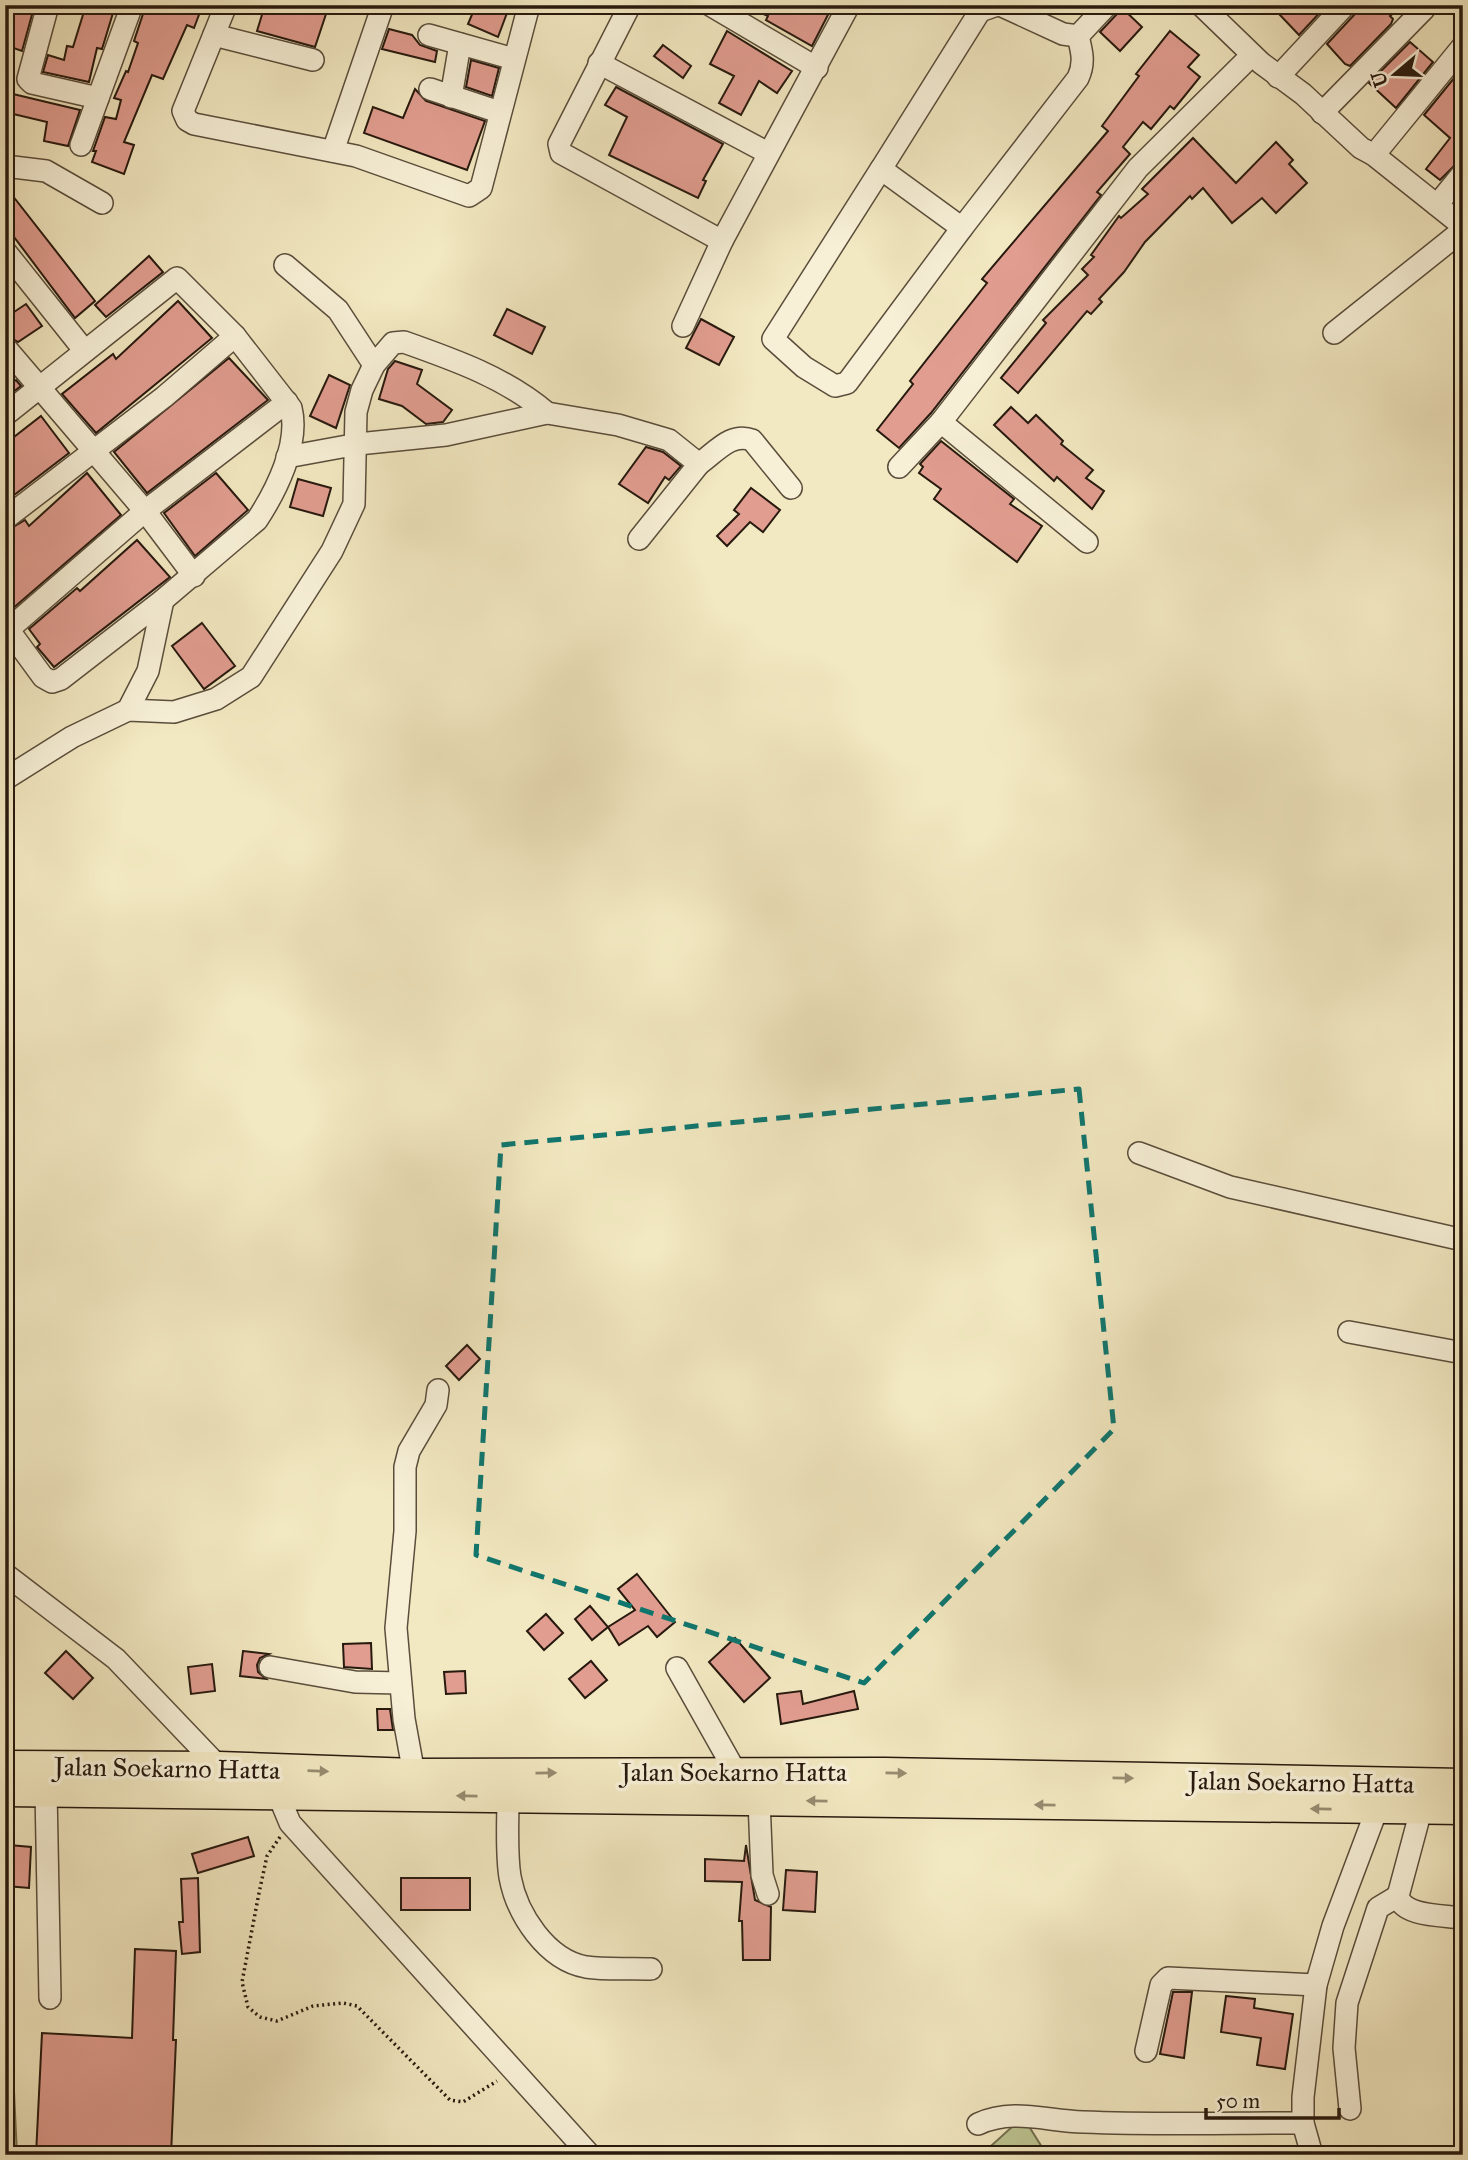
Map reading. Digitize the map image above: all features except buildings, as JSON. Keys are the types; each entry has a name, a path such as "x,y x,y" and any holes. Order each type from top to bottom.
{"highway":[{"name":"Jalan Soekarno Hatta","path":"5,1766 219,1767 414,1774 735,1771 1460,1787"},
{"name":"Jalan Soekarno Hatta","path":"5,1791 1421,1810 1460,1787"}],"street":[{"path":"48,5 28,79 33,83 98,98"},
{"path":"81,145 132,5"},
{"path":"226,5 183,111 187,120 194,124 333,151 474,195 481,188 529,5"},
{"path":"333,151 383,5"},
{"path":"630,5 559,144 561,153 722,242"},
{"path":"710,5 817,68"},
{"path":"683,326 768,153 817,68 849,5"},
{"path":"998,5 1063,34 1078,36 1083,68 1077,78 847,383 835,386 804,367 773,339 980,11 998,5"},
{"path":"1078,36 1107,5"},
{"path":"1201,5 1252,55 1362,148 1463,228 1334,333"},
{"path":"1278,77 1345,5"},
{"path":"1322,113 1424,9"},
{"path":"429,35 514,59"},
{"path":"214,36 313,60"},
{"path":"451,97 460,44"},
{"path":"1374,155 1463,46"},
{"path":"899,467 941,422 1138,168 1252,55"},
{"path":"599,63 768,153"},
{"path":"430,89 499,112"},
{"path":"5,166 46,171 102,204"},
{"path":"881,169 962,228"},
{"path":"1437,205 1463,173"},
{"path":"5,251 13,281 84,350"},
{"path":"285,265 338,310 374,365"},
{"path":"5,415 174,279 181,280 235,336 287,402 293,422 287,457 257,520 194,576 56,681 43,677 7,627 145,511 287,402"},
{"path":"5,519 164,397 235,336"},
{"path":"5,779 72,737 128,710 174,712 216,699 251,677 332,551 347,521 356,488 356,411 374,365 393,343 404,342 478,370 524,394 547,413"},
{"path":"5,347 145,511 194,576"},
{"path":"287,457 358,444 446,435 547,413 618,425 669,440 699,464"},
{"path":"941,422 1087,542"},
{"path":"639,539 699,464 731,440 752,440 791,488"},
{"path":"128,710 148,671 163,600"},
{"path":"1139,1153 1230,1187 1463,1240"},
{"path":"1349,1332 1463,1353"},
{"path":"414,1774 400,1683 396,1628 405,1531 406,1457 430,1419 439,1390"},
{"path":"5,1573 116,1659 219,1767"},
{"path":"270,1667 355,1682 400,1683"},
{"path":"677,1668 735,1771"},
{"path":"46,1791 50,1998"},
{"path":"278,1794 290,1823 590,2155"},
{"path":"508,1796 510,1878 520,1907 542,1942 556,1954 585,1967 651,1969"},
{"path":"759,1800 762,1875 768,1894"},
{"path":"1312,2155 1303,2123 1303,2097 1317,1985 1333,1926 1377,1810"},
{"path":"1350,2109 1345,2048 1347,2003 1378,1908 1398,1896 1421,1810"},
{"path":"1398,1896 1408,1909 1461,1918"},
{"path":"1146,2051 1161,1985 1168,1978 1317,1985"},
{"path":"978,2124 992,2118 1016,2114 1080,2122 1303,2123"}],"path":[{"path":"290,1823 267,1856 264,1868 242,1982 248,2007 260,2017 278,2021 313,2006 357,2006 450,2100 458,2102 513,2071"}],"highlighted area":[{"path":"1079,1089 1114,1429 864,1683 476,1555 501,1145"}],"green space":[{"path":"5,1901 17,2155 5,2155"},
{"path":"1023,2117 1047,2155 981,2155"}]}
